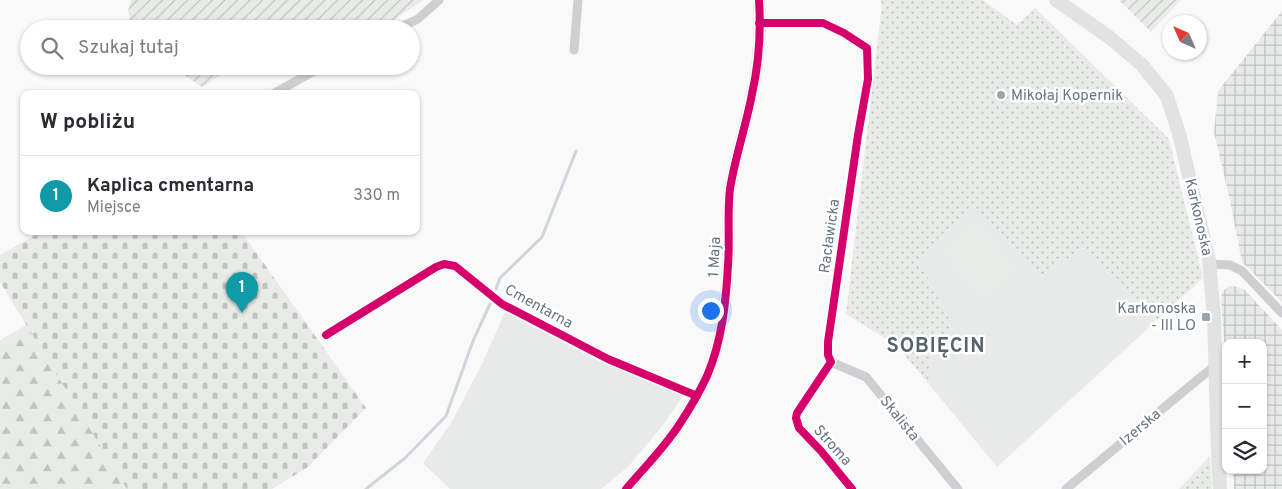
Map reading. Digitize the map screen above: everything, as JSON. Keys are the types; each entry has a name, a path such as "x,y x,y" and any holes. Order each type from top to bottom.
{"main road":[{"name":"Karkonoska","path":"1056,0 1108,37 1142,65 1167,96 1180,137 1209,264 1214,316 1220,489"}],"street":[{"path":"416,20 439,0"},
{"path":"574,50 578,0"},
{"name":"1 Maja","path":"626,489 678,426 697,396 712,363 724,309 728,264 730,191 754,86 759,51 759,0"},
{"name":"Racławicka","path":"759,23 823,23 844,33 867,48 868,79 855,154 828,342 830,362"},
{"path":"280,90 307,75"},
{"name":"Cmentarna","path":"326,335 436,267 444,264 455,266 502,304 608,359 697,396"},
{"path":"1209,264 1230,265 1242,272 1282,313"},
{"name":"Stroma","path":"830,362 796,418 799,428 821,451 852,489"},
{"name":"Skalista","path":"830,362 866,377 958,489"},
{"name":"Izerska","path":"1066,489 1211,369 1216,367"}],"shaded area":[{"path":"1282,11 1282,302 1242,262 1214,132 1218,91"},
{"path":"975,207 1040,276 1085,248 1156,321 997,467 928,383 932,357 954,328 919,262"},
{"path":"1229,286 1244,289 1282,330 1282,489 1234,489 1233,474 1267,474 1267,339 1224,339 1222,292"},
{"path":"505,312 595,359 683,396 663,425 628,467 601,489 450,489 423,463 451,423 482,364"}],"green space":[{"path":"131,0 424,0 394,20 130,20 128,11"},
{"path":"880,0 983,0 1017,25 1035,8 1169,139 1203,278 1156,321 1085,248 1040,276 975,207 919,262 954,328 932,357 928,383 896,345 846,314 882,4"},
{"path":"1119,0 1181,0 1167,15 1162,15 1162,20 1151,32"},
{"path":"184,75 221,75 202,87"},
{"path":"975,217 1023,269 986,304 937,252"},
{"path":"35,235 244,235 366,408 308,467 272,489 127,489 0,282 0,255"},
{"path":"28,324 143,489 0,489 0,340"},
{"path":"1210,456 1212,489 1179,489"}],"waterway":[{"path":"496,289 500,278 542,237 576,151"},
{"path":"366,489 405,458 446,416 473,341 490,304"}],"cycle path":[{"path":"626,489 660,450 683,419 707,376 716,349 726,293 729,256 730,189 750,106 758,59 760,35 759,0"},
{"path":"759,23 823,23 844,33 867,48 868,79 828,342 828,355 831,362 797,413 796,418 799,428 821,451 852,489"},
{"path":"326,335 436,267 444,264 455,266 502,304 608,359 697,396"}],"place":[{"name":"Mikołaj Kopernik","path":"1001,95"},
{"name":"Kaplica cmentarna","path":"242,313"},
{"name":"Karkonoska - III LO","path":"1206,317"}],"district":[{"name":"SOBIĘCIN","path":"936,345"}]}
